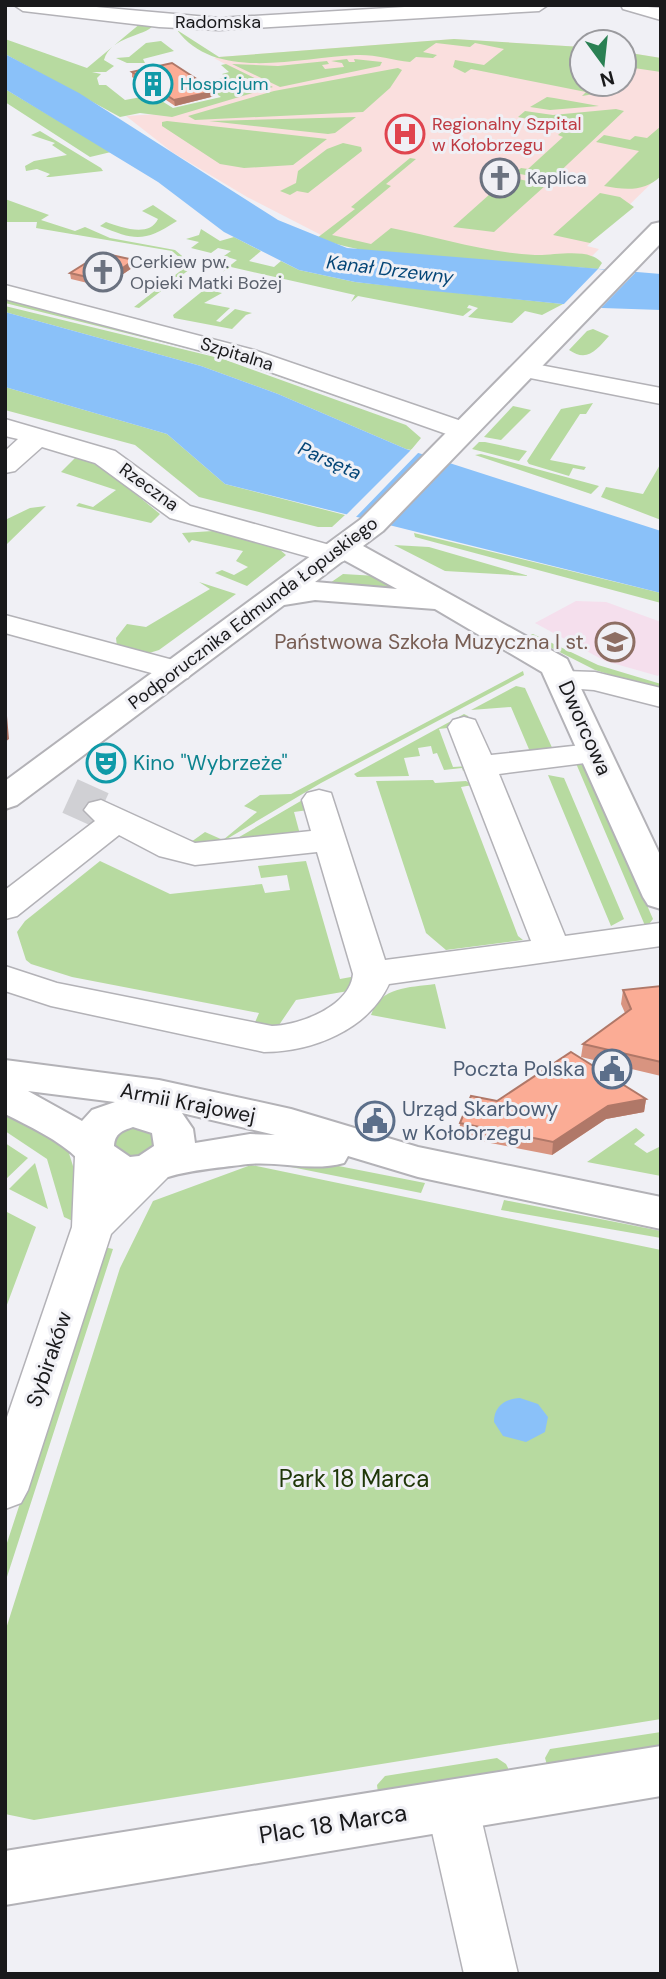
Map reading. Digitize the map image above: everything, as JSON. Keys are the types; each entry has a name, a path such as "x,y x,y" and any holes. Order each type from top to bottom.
{"street":[{"name":"Radomska","path":"23,5 210,24 539,5"},
{"path":"630,5 661,14"},
{"name":"Podporucznika Edmunda Łopuskiego","path":"5,798 372,526 661,229"},
{"name":"Szpitalna","path":"5,292 245,355 464,431"},
{"path":"524,370 661,396"},
{"name":"Rzeczna","path":"5,427 105,457 180,512 339,552"},
{"path":"5,465 37,436"},
{"name":"Dworcowa","path":"339,552 447,603 547,660 564,680 661,897"},
{"path":"276,597 315,591 447,603"},
{"path":"5,624 177,671"},
{"path":"564,680 596,681 661,698"},
{"path":"464,727 552,949"},
{"path":"480,766 582,755"},
{"path":"5,978 51,994 264,1038 281,1039 314,1030 345,1013 369,992 373,984 372,974 319,800"},
{"path":"5,908 109,815 172,848 195,854 331,840"},
{"path":"372,974 660,935"},
{"name":"Armii Krajowej","path":"5,1074 146,1091 291,1124 418,1161 661,1213"},
{"name":"Armii Krajowej","path":"5,1084 102,1109 131,1112"},
{"path":"5,1097 43,1115 93,1152 109,1168 120,1171 162,1152 153,1115 131,1112 101,1125 95,1132 93,1152"},
{"name":"Armii Krajowej","path":"162,1152 247,1129 367,1145"},
{"name":"Armii Krajowej","path":"162,1152 223,1152 273,1148 418,1161"},
{"name":"Sybiraków","path":"5,1490 93,1227 93,1152"},
{"name":"Sybiraków","path":"93,1227 162,1152"},
{"name":"Plac 18 Marca","path":"5,1878 661,1771"},
{"path":"452,1805 491,1974"}],"shaded area":[{"name":"Regionalny Szpital w Kołobrzegu","path":"454,39 568,46 568,98 638,98 638,54 661,58 661,174 587,246 599,249 588,260 401,250 325,237 247,197 172,152 126,116 173,113 265,86 214,58"},
{"name":"Państwowa Szkoła Muzyczna I st.","path":"576,601 606,602 661,622 661,672 658,676 605,661 535,623"}],"green space":[{"path":"141,23 154,25 149,29 114,45"},
{"path":"177,30 219,57 454,39 568,46 568,88 471,69 465,73 453,67 455,60 484,65 504,49 475,43 470,47 436,43 423,52 437,55 433,58 416,57 410,62 363,55 285,62 236,62 214,57 194,46"},
{"path":"5,39 87,68 112,47 104,60 114,66 106,72 92,72 101,74 97,78 99,85 106,85 125,100 152,95 173,108 221,97 201,83 227,77 222,74 229,72 221,65 226,64 273,87 172,117 140,113 120,117 5,54"},
{"path":"161,41 174,51 143,59 145,63 127,63 116,58 129,57 146,43"},
{"path":"638,54 661,58 661,72 638,69"},
{"path":"347,59 349,62 355,62 354,59 382,62 380,66 280,87 232,64 278,66 327,61 329,64 322,65 325,69 344,67 342,63 331,61"},
{"path":"398,68 402,70 390,88 363,112 195,120 188,116 274,91"},
{"path":"5,89 111,152 90,157 5,102"},
{"path":"547,97 599,106 550,110 530,107"},
{"path":"616,109 624,111 551,180 515,173 521,168 528,169 563,137 558,135 567,127 518,117 525,111 553,115"},
{"path":"356,117 335,133 328,134 209,121"},
{"path":"162,122 327,139 293,165 244,168 220,164 162,126"},
{"path":"661,126 661,176 641,187 604,186 639,151 596,142 604,135 630,140 635,136 647,138"},
{"path":"40,131 103,171 46,177 50,174 37,169 26,171 25,166 34,161 67,155 52,145 55,143 31,135"},
{"path":"343,143 361,147 362,151 308,193 297,191 290,195 280,191 296,183 298,171 327,149"},
{"path":"410,158 416,159 386,184 391,186 332,235 371,244 391,228 517,254 589,255 602,263 598,269 419,258 384,254 317,238 355,209 351,207"},
{"path":"509,177 546,185 494,232 453,227"},
{"path":"600,193 620,197 634,207 590,243 553,235"},
{"path":"5,199 49,215 41,220 75,231 85,227 110,238 175,250 194,266 139,308 134,307 188,265 172,251 36,228 37,222 5,222"},
{"path":"153,205 177,221 156,233 140,237 131,237 100,226 106,222 134,230 148,228 158,219 142,211"},
{"path":"201,229 220,241 234,237 261,251 249,261 274,267 281,261 299,270 355,282 563,304 542,315 525,311 512,323 468,317 478,308 469,305 467,308 472,309 463,316 358,296 351,302 355,295 231,267 222,272 237,260 224,256 231,251 218,248 211,253 191,248 199,242 186,239 199,235"},
{"path":"205,289 222,293 204,303 230,308 216,321 220,322 235,309 252,313 246,315 232,329 174,318 173,315"},
{"path":"5,299 241,359 414,420 410,422 226,358 5,303"},
{"path":"5,306 223,359 406,425 421,438 411,450 406,449 278,394 201,366 5,312"},
{"path":"593,329 609,336 596,350 582,355 569,350 587,331"},
{"path":"5,387 167,434 225,484 345,515 332,527 318,527 199,497 135,445 5,410"},
{"path":"593,403 586,414 580,414 550,460 586,467 584,470 573,468 569,476 529,464 527,461 561,409"},
{"path":"513,406 531,410 501,440 484,437"},
{"path":"479,442 527,451 519,461 472,449"},
{"path":"481,454 599,486 591,494 475,455"},
{"path":"77,456 105,469 160,514 151,523 76,506 79,503 93,507 116,490 61,472"},
{"path":"661,463 661,520 601,497 606,487 643,494"},
{"path":"46,506 5,544 5,520 30,508"},
{"path":"213,531 279,549 286,555 247,586 215,573 222,570 234,575 248,567 236,561 243,551 192,540 189,543 182,533"},
{"path":"414,533 661,593 661,603 415,537"},
{"path":"394,545 429,547 529,576 445,571"},
{"path":"343,574 377,576 403,591 330,583"},
{"path":"199,582 236,594 159,650 146,654 117,647 116,638 127,624 146,627 210,589"},
{"path":"533,634 598,665 661,684 661,691 595,670 528,636"},
{"path":"523,671 524,675 321,783 210,849 184,847 205,832 223,840 257,812 244,806 260,795 291,794"},
{"path":"516,686 525,688 554,752 531,754 511,707 471,710"},
{"path":"464,714 472,725 439,729 453,767 469,766 463,771 462,768 444,770 431,746 418,748 420,756 404,758 409,776 357,777 354,774"},
{"path":"575,761 586,765 653,919 646,928"},
{"path":"548,775 564,778 624,919 611,926"},
{"path":"433,780 435,783 466,781 473,785 461,787 518,936 523,940 446,950 426,933 376,781"},
{"path":"311,795 315,809 294,812 301,838 222,847"},
{"path":"100,861 170,894 262,884 265,893 290,890 287,875 261,878 258,866 306,861 340,979 351,977 354,990 296,1000 277,1028 253,1027 259,1013 72,977 31,964 26,960 17,932 25,921"},
{"path":"435,984 446,1029 371,1015 381,998 397,990"},
{"path":"5,1107 67,1147 73,1166 79,1174 77,1223 64,1217 47,1159 5,1131"},
{"path":"124,1123 163,1136 145,1159 117,1157 107,1136"},
{"path":"636,1128 645,1135 634,1144 647,1153 661,1146 661,1176 587,1162"},
{"path":"5,1143 28,1158 5,1180"},
{"path":"303,1159 425,1183 421,1193 276,1164"},
{"path":"35,1163 48,1209 9,1189"},
{"name":"Park 18 Marca","path":"251,1165 661,1250 661,1719 34,1820 5,1814 5,1632 120,1268 153,1201"},
{"path":"504,1200 661,1231 661,1238 501,1210"},
{"path":"5,1211 36,1227 5,1310"},
{"path":"104,1247 113,1249 5,1583 5,1549"},
{"path":"661,1732 661,1747 547,1765 545,1758 550,1749"},
{"path":"497,1758 506,1764 510,1772 378,1793 377,1785 385,1776"}],"water":[{"name":"Kanał Drzewny","path":"5,54 79,93 278,220 347,248 661,274 661,310 602,308 423,290 355,282 299,270 224,232 158,182 5,89"},
{"name":"Parsęta","path":"5,312 201,366 278,394 406,449 661,531 661,593 225,484 167,434 5,387"},
{"path":"520,1398 538,1404 548,1417 545,1432 526,1442 503,1436 494,1422 501,1404"}],"pier":[{"path":"598,269 635,273 600,309 562,306"},
{"path":"412,449 420,451 354,519 344,517"}],"building":[{"path":"172,63 215,91 174,100 132,72"},
{"path":"102,253 134,260 104,281 70,273"},
{"path":"661,986 661,1062 583,1044 631,1009 623,990"},
{"path":"571,1052 646,1099 608,1106 553,1142 460,1123 471,1096 497,1101"}],"tunnel":[{"path":"70,796 101,810"}],"place":[{"name":"Hospicjum","path":"153,84"},
{"name":"Regionalny Szpital w Kołobrzegu","path":"405,134"},
{"name":"Kaplica","path":"500,178"},
{"name":"Cerkiew pw. Opieki Matki Bożej","path":"103,272"},
{"name":"Państwowa Szkoła Muzyczna I st.","path":"615,642"},
{"name":"Kino \"Wybrzeże\"","path":"106,763"},
{"name":"Poczta Polska","path":"612,1069"},
{"name":"Urząd Skarbowy w Kołobrzegu","path":"375,1121"}]}
